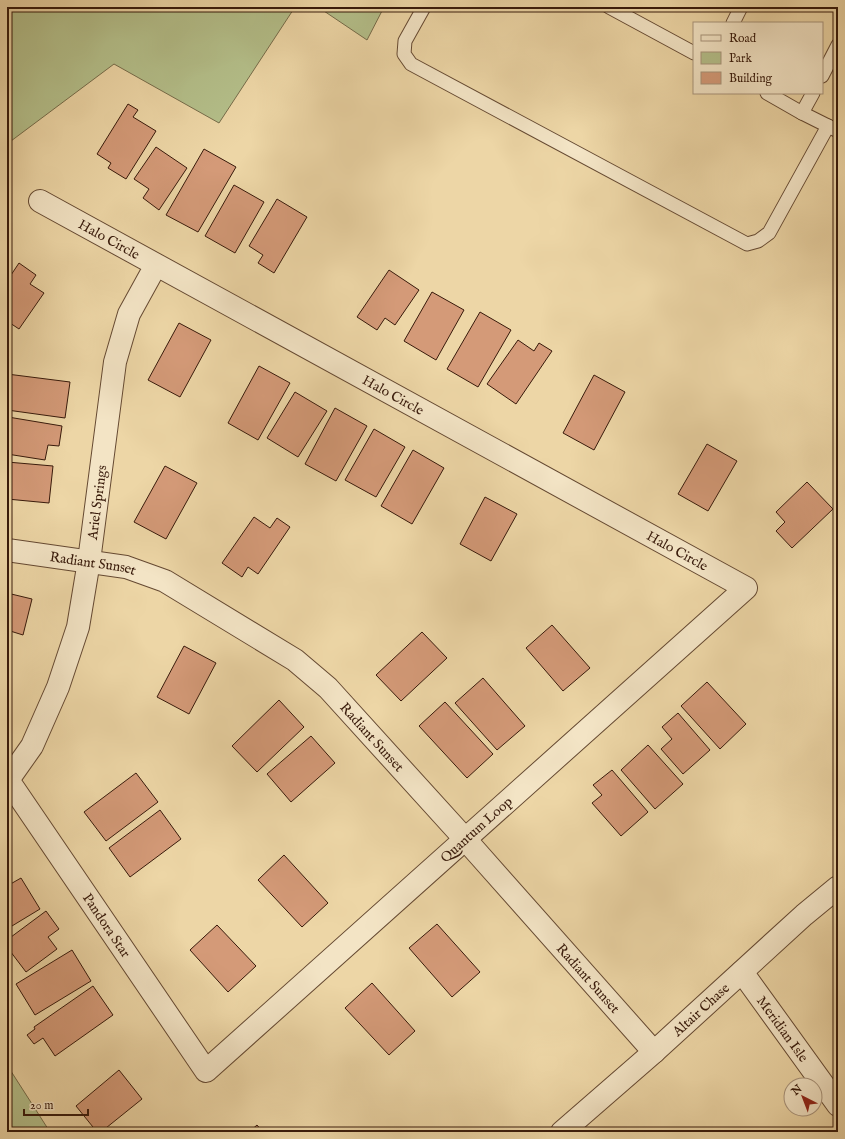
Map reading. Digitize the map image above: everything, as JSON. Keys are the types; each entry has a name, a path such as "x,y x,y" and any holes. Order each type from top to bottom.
{"street":[{"name":"Halo Circle","path":"40,201 746,588"},
{"name":"Ariel Springs","path":"8,780 32,746 58,687 78,628 89,561 116,362 129,314 156,265"},
{"name":"Radiant Sunset","path":"7,550 126,566 165,581 295,660 328,688 465,839 654,1052"},
{"name":"Quantum Loop","path":"206,1070 746,588"},
{"name":"Pandora Star","path":"8,780 206,1070"},
{"name":"Altair Chase","path":"562,1132 654,1052 804,915 838,887"},
{"name":"Meridian Isle","path":"742,972 838,1105"}],"lane":[{"path":"424,7 405,41 404,54 411,64 747,244 758,241 769,233 833,129 769,94"},
{"path":"609,7 693,52"},
{"path":"734,22 741,7"},
{"path":"823,74 838,46"},
{"path":"802,113 812,94"}],"green space":[{"path":"7,7 295,7 219,123 114,64 7,144"},
{"path":"318,7 384,7 367,40"},
{"path":"7,1065 50,1132 7,1132"}],"building":[{"path":"128,104 138,110 133,117 156,131 126,179 108,168 111,163 97,154"},
{"path":"156,147 187,168 159,210 143,198 149,189 134,179"},
{"path":"204,149 236,167 198,232 166,215"},
{"path":"234,185 264,202 235,253 205,236"},
{"path":"277,199 307,217 274,273 258,263 263,255 249,246"},
{"path":"19,263 36,275 30,284 44,293 19,329 7,321 7,281"},
{"path":"389,270 419,290 395,325 385,318 377,330 357,317"},
{"path":"432,292 464,310 436,360 404,341"},
{"path":"480,312 511,330 478,387 447,369"},
{"path":"179,323 211,340 180,397 148,380"},
{"path":"518,340 534,351 539,343 552,351 516,404 487,384"},
{"path":"259,366 290,383 258,440 228,423"},
{"path":"7,374 70,382 65,418 7,410"},
{"path":"594,375 625,392 594,450 563,433"},
{"path":"295,392 327,411 298,457 267,438"},
{"path":"335,408 367,426 336,481 305,464"},
{"path":"8,417 62,426 59,446 48,445 45,460 7,454"},
{"path":"374,429 405,447 376,497 345,480"},
{"path":"707,444 737,461 708,511 678,494"},
{"path":"413,450 444,468 412,524 381,506"},
{"path":"7,462 53,466 49,503 7,499"},
{"path":"165,466 197,483 166,539 134,522"},
{"path":"807,482 833,509 792,548 776,531 785,522 776,512"},
{"path":"485,497 517,514 491,561 460,544"},
{"path":"254,517 270,528 277,518 290,527 258,574 248,567 242,577 222,563"},
{"path":"7,593 32,599 23,635 7,630"},
{"path":"552,625 590,668 563,691 526,648"},
{"path":"422,632 447,658 401,701 376,675"},
{"path":"184,646 216,663 189,714 157,697"},
{"path":"483,678 525,726 497,750 455,703"},
{"path":"707,682 746,724 720,749 681,706"},
{"path":"279,700 304,727 257,772 232,746"},
{"path":"445,702 493,754 467,778 419,726"},
{"path":"678,713 710,750 683,774 661,749 672,739 662,727"},
{"path":"311,736 335,763 291,802 267,774"},
{"path":"648,745 683,784 655,809 621,770"},
{"path":"612,770 648,812 621,836 592,803 602,795 593,785"},
{"path":"136,773 158,802 106,841 84,812"},
{"path":"160,810 181,839 130,877 109,848"},
{"path":"284,855 328,903 302,927 258,880"},
{"path":"21,878 40,909 7,929 7,886"},
{"path":"46,911 59,929 48,937 57,949 26,972 7,947 7,940"},
{"path":"437,924 480,972 452,997 409,948"},
{"path":"217,925 256,966 228,992 190,950"},
{"path":"72,950 91,981 35,1015 16,984"},
{"path":"372,983 415,1031 389,1055 345,1008"},
{"path":"93,986 113,1015 55,1056 43,1038 34,1044 27,1035 35,1029 34,1027"},
{"path":"119,1070 142,1099 101,1132 97,1132 76,1106"},
{"path":"257,1125 263,1132 249,1132"}]}
